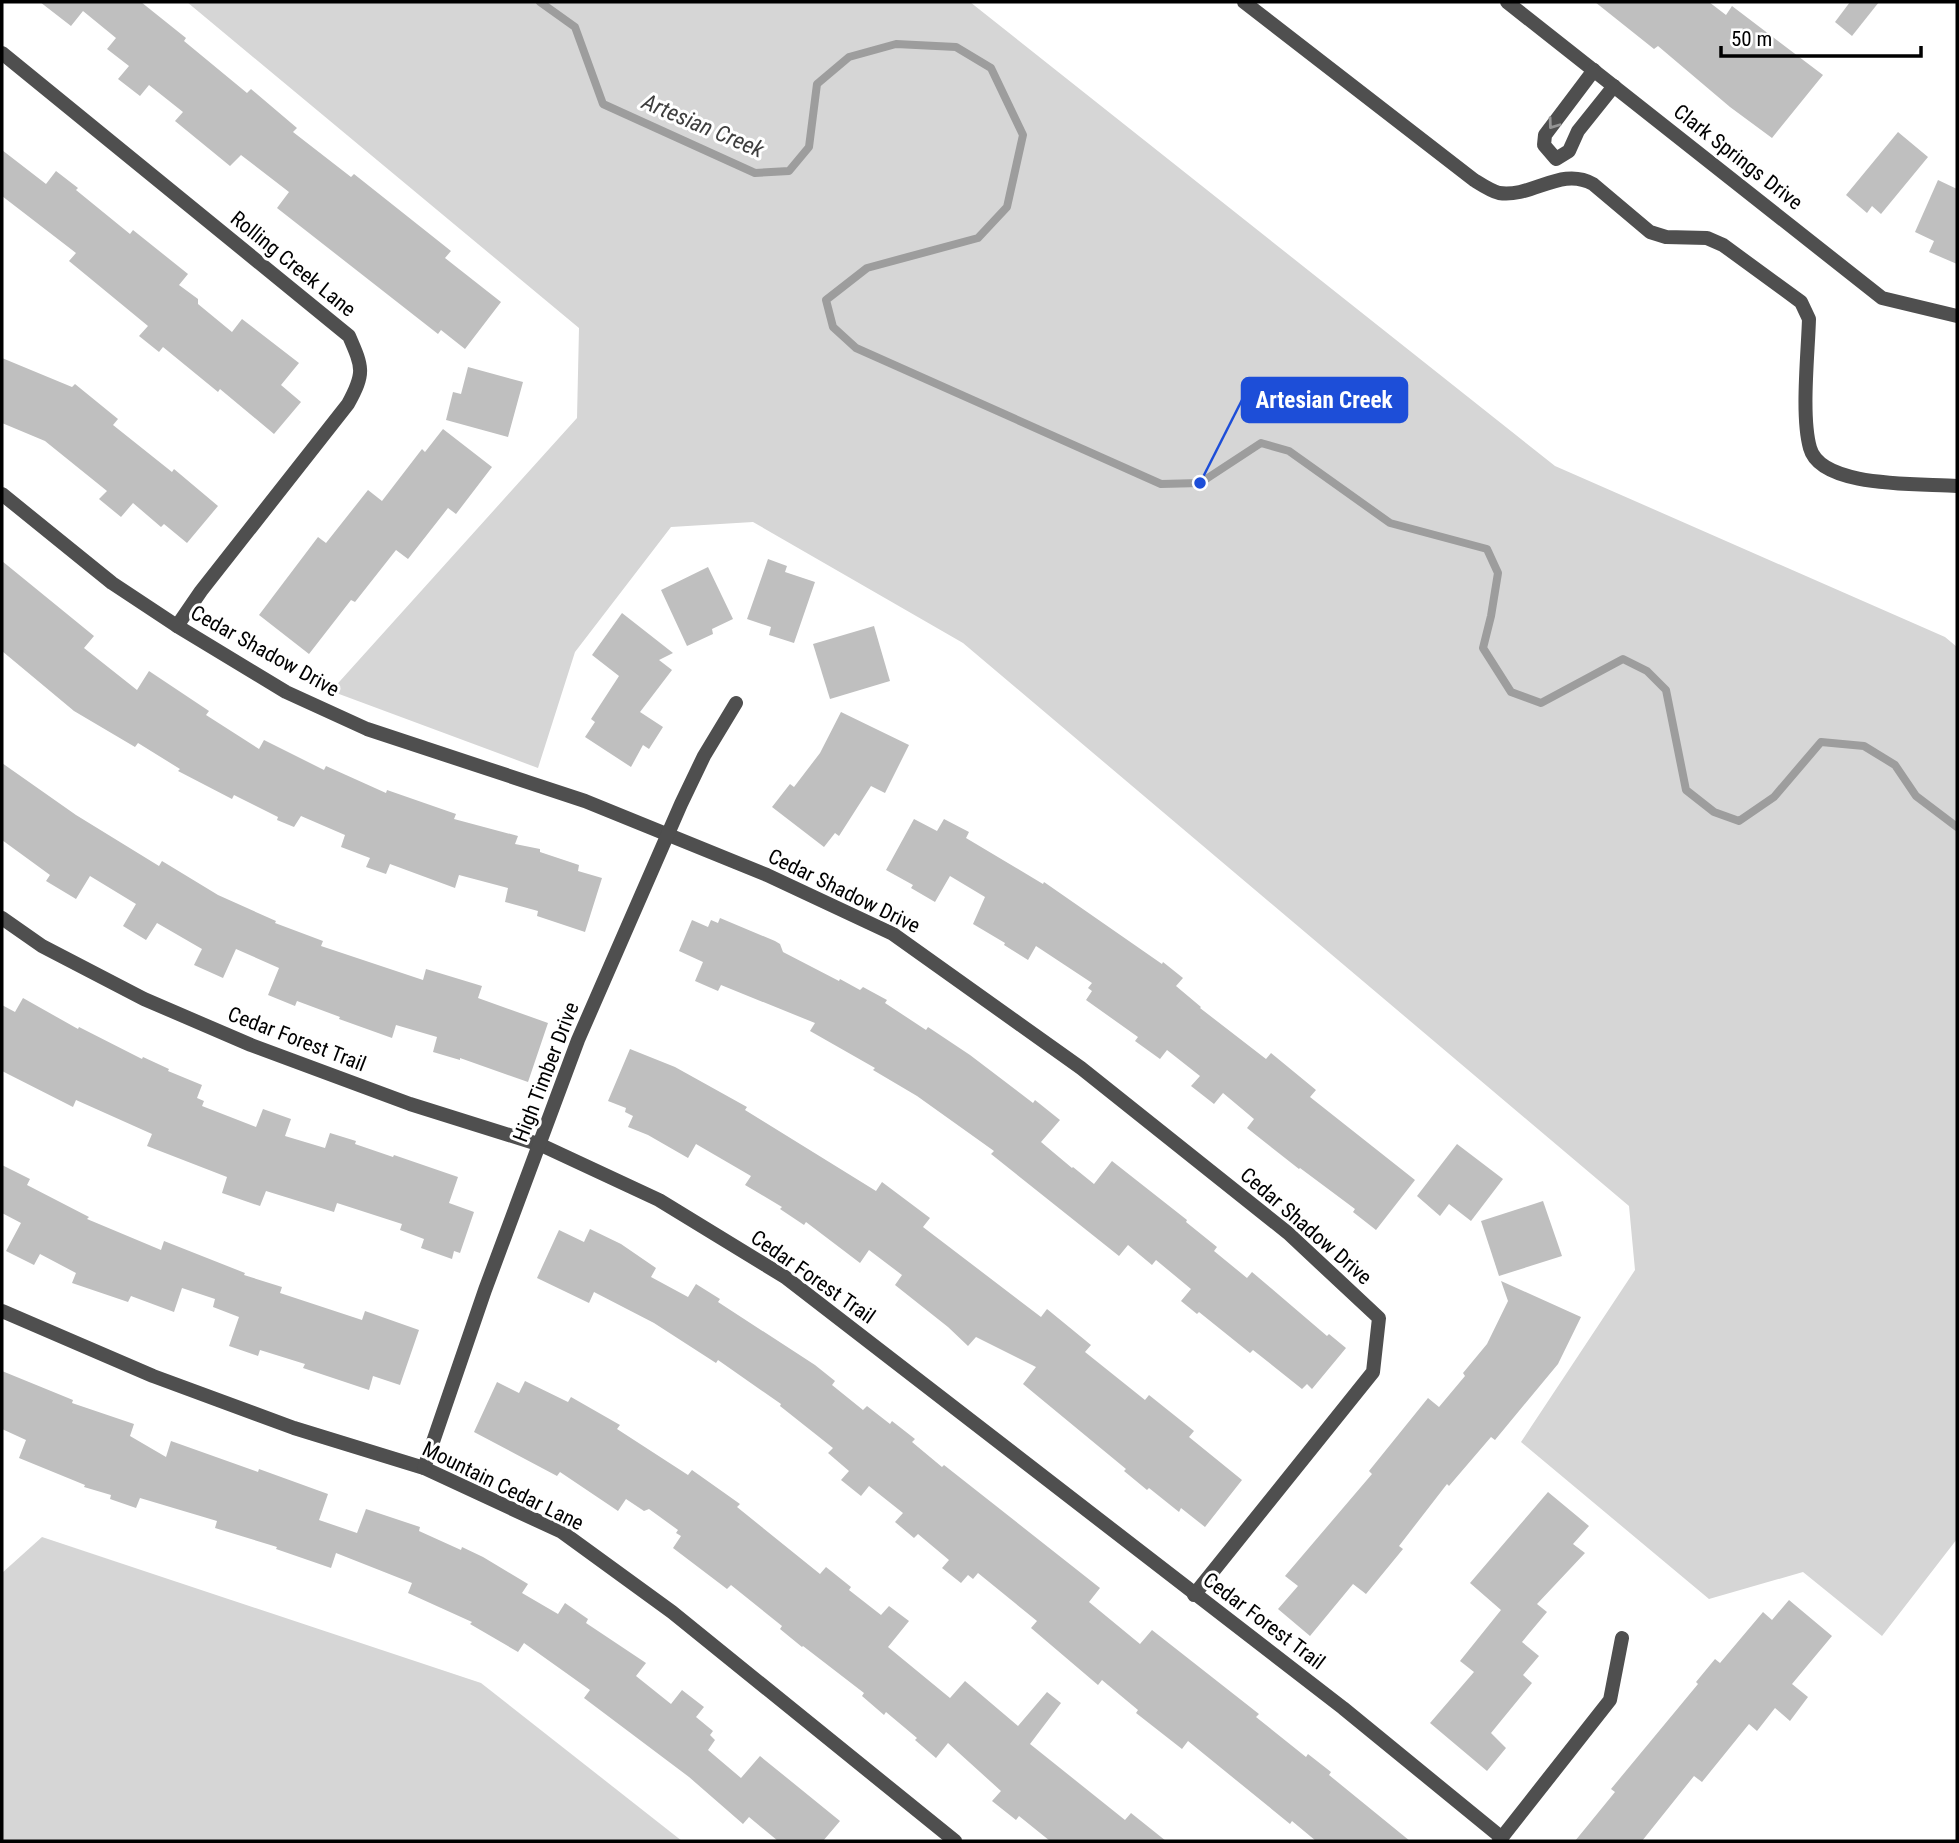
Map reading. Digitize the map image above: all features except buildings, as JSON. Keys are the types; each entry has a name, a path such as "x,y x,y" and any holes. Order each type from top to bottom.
{"street":[{"path":"1244,2 1474,180 1496,193 1519,194 1558,179 1583,178 1650,232 1666,237 1707,238 1724,245 1801,302 1809,319 1807,422 1810,449 1815,459 1826,468 1855,479 1957,486"},
{"name":"Clark Springs Drive","path":"1507,2 1882,298 1957,317"},
{"name":"Rolling Creek Lane","path":"2,53 349,336 360,361 360,383 348,404 201,591 177,626"},
{"path":"1558,179 1556,159 1544,145 1545,135 1594,69"},
{"path":"1556,159 1569,151 1578,131 1614,86"},
{"name":"Cedar Shadow Drive","path":"2,494 112,583 286,692 367,729 585,801 767,875 893,934 1080,1068 1288,1233 1379,1318 1373,1372 1195,1595"},
{"name":"High Timber Drive","path":"424,1468 485,1290 578,1040 704,756 736,703"},
{"name":"Cedar Forest Trail","path":"2,918 42,946 133,993 251,1045 410,1104 541,1145 659,1200 785,1277 1343,1708 1501,1840"},
{"name":"Mountain Cedar Lane","path":"2,1311 153,1377 294,1428 424,1468 562,1532 672,1612 955,1841"},
{"path":"1501,1840 1610,1700 1622,1638"}],"shaded area":[{"path":"187,2 970,2 1555,466 1945,637 1957,647 1957,1539 1882,1636 1803,1572 1709,1599 1521,1442 1635,1270 1629,1206 963,643 753,522 671,527 575,652 538,768 331,691 577,418 579,328"},
{"path":"42,1537 481,1683 682,1841 2,1841 2,1573"}],"waterway":[{"name":"Artesian Creek","path":"540,2 575,27 603,104 755,173 789,171 809,147 817,84 849,57 896,44 956,47 991,68 1023,135 1007,207 978,238 867,268 826,300 833,327 856,348 1161,484 1200,483 1261,443 1289,451 1390,523 1487,549 1498,573 1483,648 1511,692 1541,703 1623,659 1647,671 1666,690 1686,790 1714,812 1739,821 1774,797 1821,742 1864,746 1895,765 1916,796 1957,827"}],"place":[{"name":"Artesian Creek","path":"1200,483"}]}
